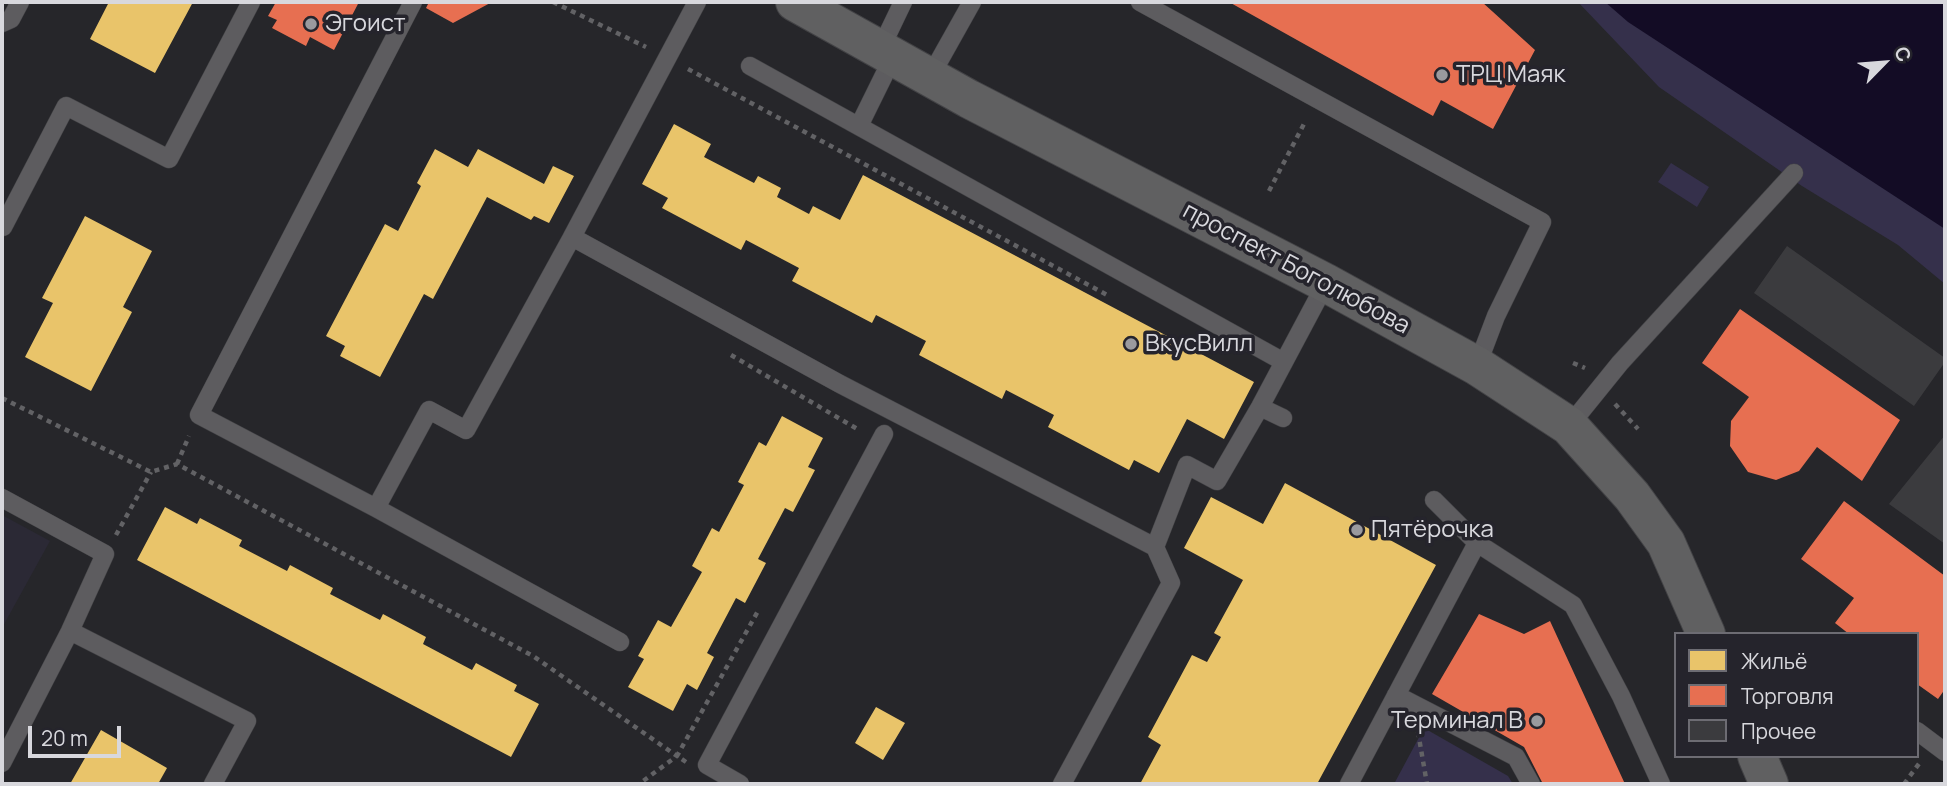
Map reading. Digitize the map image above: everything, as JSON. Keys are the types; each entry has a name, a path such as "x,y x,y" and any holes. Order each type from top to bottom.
{"main road":[{"name":"проспект Боголюбова","path":"795,2 930,77 1478,366 1569,426 1632,496 1666,543 1705,632"},
{"path":"1758,758 1769,784"}],"lane":[{"path":"2,23 11,19 20,2"},
{"path":"2,228 66,106 169,159 251,2"},
{"path":"413,2 199,415 376,508 620,642"},
{"path":"376,508 429,410 466,430 697,2"},
{"path":"859,127 903,2"},
{"path":"930,77 972,2"},
{"path":"1140,2 1542,222 1496,316 1478,366"},
{"path":"750,66 1284,362"},
{"path":"1569,426 1620,363 1794,173"},
{"path":"572,237 840,384 1155,547 1171,583 1062,784"},
{"path":"1155,547 1186,465 1217,481 1326,284"},
{"path":"1260,407 1283,418"},
{"path":"740,784 707,765 884,434"},
{"path":"2,498 105,554 70,631 2,763"},
{"path":"1434,500 1477,543 1573,605 1621,696 1661,784"},
{"path":"1349,784 1404,699 1477,543"},
{"path":"70,631 247,721 213,784"},
{"path":"1404,699 1516,757 1531,784"},
{"path":"1919,732 1945,752"}],"path":[{"path":"553,2 667,58 1115,299"},
{"path":"1269,191 1317,99"},
{"path":"2,398 151,472 177,464 534,656 677,756 639,784"},
{"path":"105,554 151,472"},
{"path":"1404,699 1427,784"}],"shaded area":[{"path":"1578,2 1945,2 1945,284 1898,245 1802,186 1659,87"},
{"path":"1605,2 1945,2 1945,229 1628,22"},
{"path":"1671,163 1709,187 1697,207 1658,182"},
{"path":"2,515 50,541 2,628"},
{"path":"1424,728 1508,776 1513,784 1394,784"}],"building: Жильё":[{"path":"109,2 193,2 155,73 90,39"},
{"path":"674,124 711,144 704,157 754,183 758,176 781,188 777,197 809,214 813,206 840,220 863,175 1254,382 1224,439 1187,419 1159,473 1134,460 1129,470 1048,427 1054,415 1006,390 1002,399 919,355 926,341 876,315 872,323 792,281 799,268 746,240 741,250 662,208 668,198 642,184"},
{"path":"435,149 468,167 478,149 544,184 553,166 574,176 549,223 534,216 531,220 487,197 433,299 424,294 380,377 340,356 345,346 326,336 385,224 398,231 421,186 417,183"},
{"path":"85,216 152,251 123,307 132,312 91,391 25,357 53,303 42,298"},
{"path":"782,416 823,438 808,467 815,470 793,512 785,508 758,559 766,563 745,603 736,598 707,653 714,657 697,690 687,684 673,711 628,687 644,659 638,656 658,620 671,627 702,572 692,566 712,528 719,532 744,485 738,482 759,442 766,446"},
{"path":"1285,483 1436,565 1317,784 1140,784 1161,745 1148,737 1192,655 1207,662 1221,637 1214,633 1243,580 1184,548 1211,497 1263,524"},
{"path":"165,507 197,524 200,518 242,540 239,546 287,571 290,565 333,588 330,594 380,620 383,614 426,637 423,644 472,670 476,663 517,685 514,691 539,704 511,757 137,560"},
{"path":"876,707 905,723 883,760 855,743"},
{"path":"101,730 167,768 158,784 70,784"}],"building: Торговля":[{"name":"Эгоист","path":"276,2 359,2 334,50 310,37 306,46 272,28 277,20 268,16"},
{"path":"429,2 492,2 453,23 426,8"},
{"name":"ТРЦ Маяк","path":"1229,2 1482,2 1535,50 1493,129 1441,100 1433,116"},
{"path":"1740,309 1900,420 1862,481 1817,447 1799,471 1776,480 1748,472 1730,446 1731,421 1749,397 1702,363"},
{"path":"1844,501 1945,576 1945,689 1938,699 1919,685 1919,632 1846,632 1835,623 1854,598 1801,559"},
{"name":"Терминал B","path":"1479,614 1524,634 1550,621 1625,784 1543,784 1524,747 1432,694"}],"building: Прочее":[{"path":"1787,246 1945,358 1945,362 1914,406 1754,293"},
{"path":"1945,435 1945,544 1889,504"}],"place":[{"name":"Эгоист","path":"311,24"},
{"name":"ТРЦ Маяк","path":"1442,75"},
{"name":"ВкусВилл","path":"1131,344"},
{"name":"Пятёрочка","path":"1357,530"},
{"name":"Терминал B","path":"1537,721"}]}
